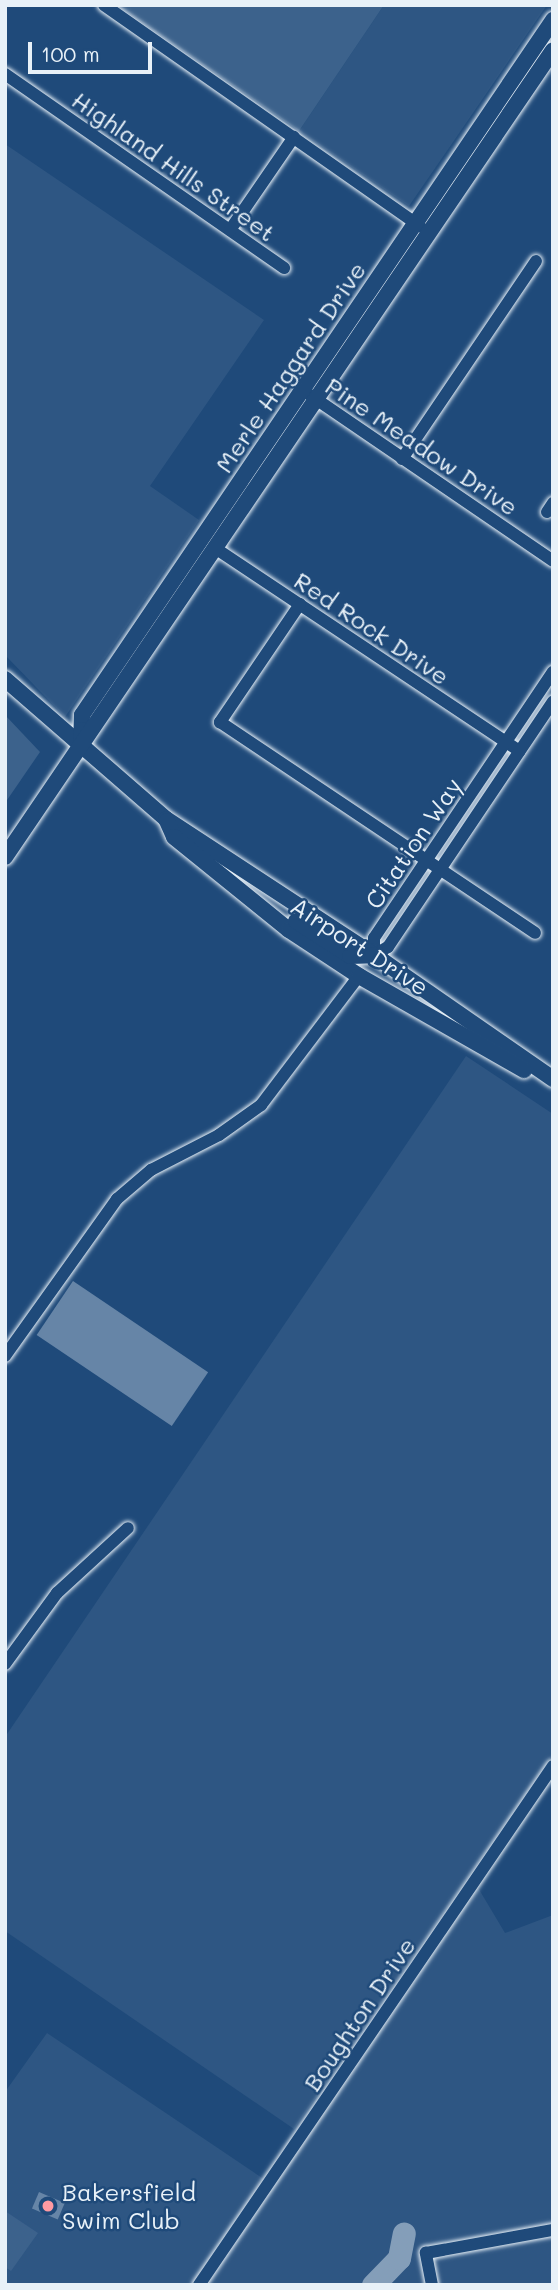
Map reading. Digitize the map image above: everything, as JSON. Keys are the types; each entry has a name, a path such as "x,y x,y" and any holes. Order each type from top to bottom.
{"main road":[{"name":"Merle Haggard Drive","path":"5,857 215,548 415,222 553,20"},
{"name":"Merle Haggard Drive","path":"81,744 82,715 309,394 429,232 553,50"},
{"name":"Airport Drive","path":"5,679 166,819 374,955 553,1081"},
{"name":"Airport Drive","path":"166,819 174,837 276,919 359,976 553,1081"},
{"path":"276,919 294,920 350,956 374,955"},
{"path":"359,976 378,975 432,1010 461,1015"}],"street":[{"path":"104,5 429,232"},
{"name":"Highland Hills Street","path":"5,74 284,268"},
{"path":"230,230 294,137"},
{"path":"402,459 536,261"},
{"name":"Pine Meadow Drive","path":"309,394 553,561"},
{"name":"Red Rock Drive","path":"215,548 519,751"},
{"path":"300,604 220,722 535,933"},
{"name":"Citation Way","path":"553,672 374,938 374,955 388,947 553,701"},
{"path":"5,1356 117,1199 151,1170 219,1135 261,1105 359,976"},
{"path":"5,1664 57,1592 128,1528"},
{"name":"Boughton Drive","path":"199,2285 553,1766"},
{"path":"432,2285 426,2253 553,2230"}],"shaded area":[{"path":"117,5 384,5 299,131"},
{"path":"384,5 547,5 409,206 299,131"},
{"path":"5,144 264,320 150,486 199,520 65,717 5,655"},
{"path":"5,715 40,752 5,803"},
{"path":"466,1056 553,1114 553,1754 294,2129 5,1931 5,1737"},
{"path":"73,1281 208,1372 172,1426 37,1335"},
{"path":"477,1886 505,1933 553,1915 553,2285 5,2285 5,2092 47,2033 274,2186"},
{"name":"Bakersfield Swim Club","path":"39,2192 65,2203 58,2220 32,2209"},
{"path":"5,2211 38,2233 11,2271 5,2267"}],"taxiway":[{"path":"373,2285 399,2258 404,2233"}],"place":[{"name":"Bakersfield Swim Club","path":"48,2206"}]}
